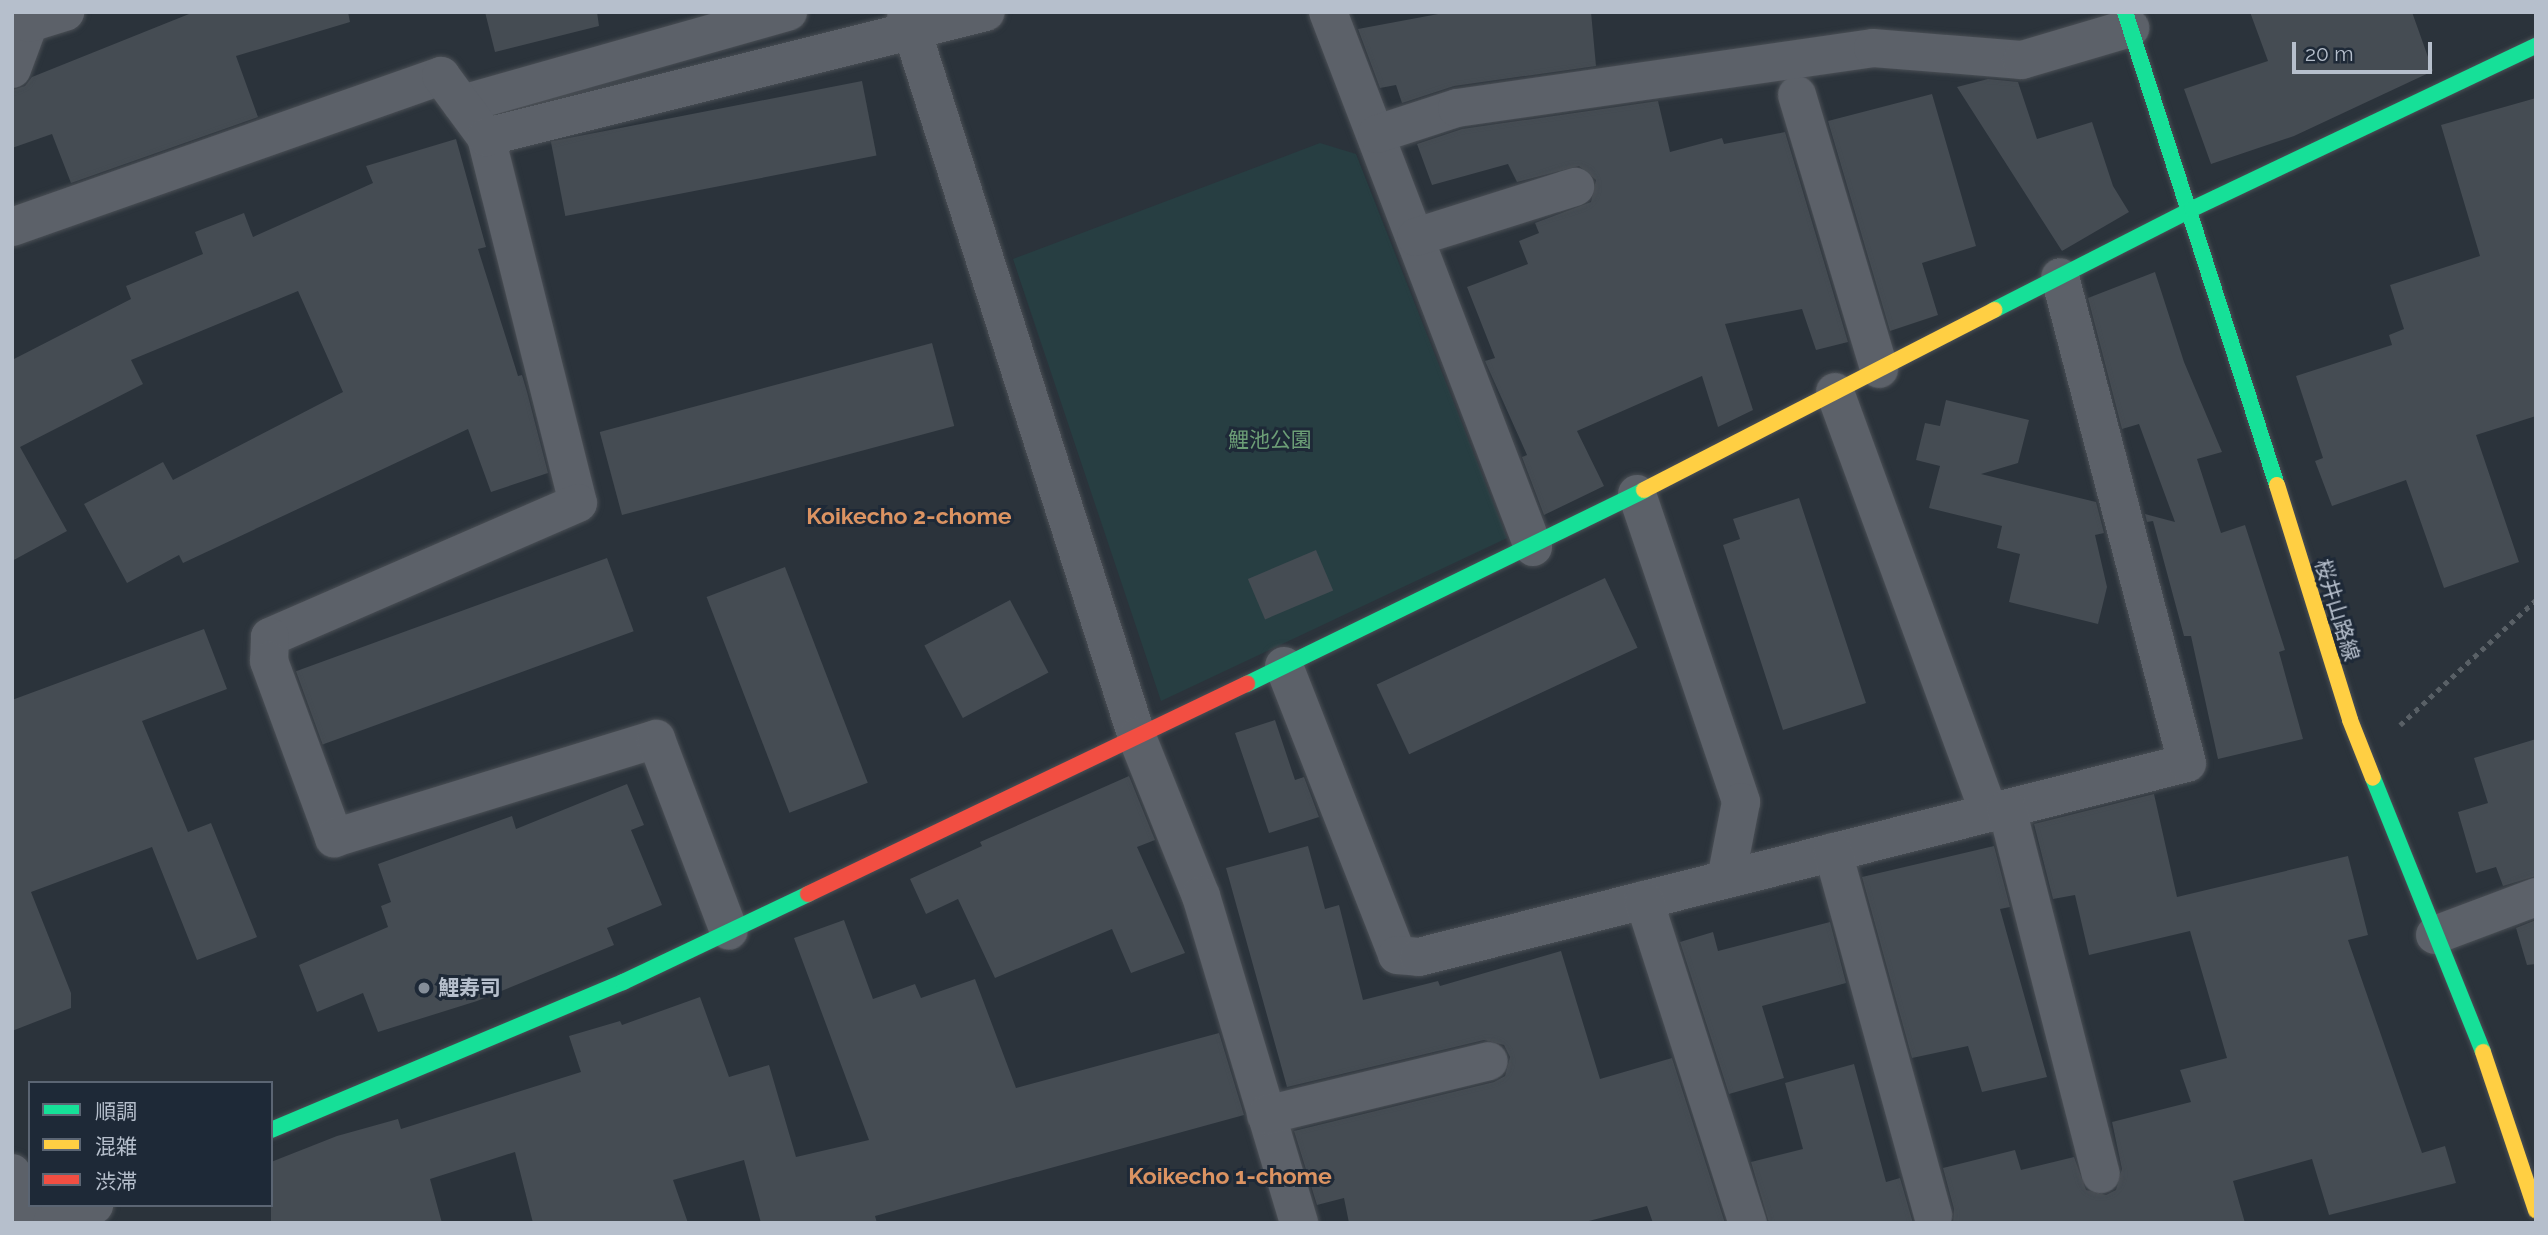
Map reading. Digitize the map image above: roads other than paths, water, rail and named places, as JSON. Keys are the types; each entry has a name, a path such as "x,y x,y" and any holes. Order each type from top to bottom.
{"street":[{"path":"12,69 29,23 65,12"},
{"path":"462,104 788,12"},
{"path":"486,137 909,21 986,12"},
{"path":"1328,12 1377,134 1533,547"},
{"path":"1377,134 1457,108 1873,48 2022,60 2127,20"},
{"name":"桜井山路線","path":"2127,20 2192,209 2365,758 2485,1057 2536,1210"},
{"path":"909,21 1137,737 1200,896 1299,1223"},
{"path":"273,1129 611,987 1137,737 1533,547 2192,209 2536,46"},
{"path":"12,227 441,76 486,137 578,503 270,637 269,661 334,838 656,739 729,931"},
{"path":"1797,95 1879,369"},
{"path":"1416,237 1576,187"},
{"path":"1284,666 1397,955 1419,957 2187,763 2060,277"},
{"path":"1835,392 1998,811 2101,1174"},
{"path":"1637,494 1741,802 1726,879"},
{"path":"1833,852 1933,1215"},
{"path":"2435,935 2536,897"},
{"path":"1644,900 1748,1223"},
{"path":"1266,1115 1489,1061"},
{"path":"12,1173 32,1223"},
{"path":"52,1223 89,1207"}],"place":[{"name":"鯉寿司","path":"424,988"}],"district":[{"name":"Koikecho 2-chome","path":"909,516"},
{"name":"Koikecho 1-chome","path":"1230,1176"}],"park label":[{"name":"鯉池公園","path":"1270,440"}]}
